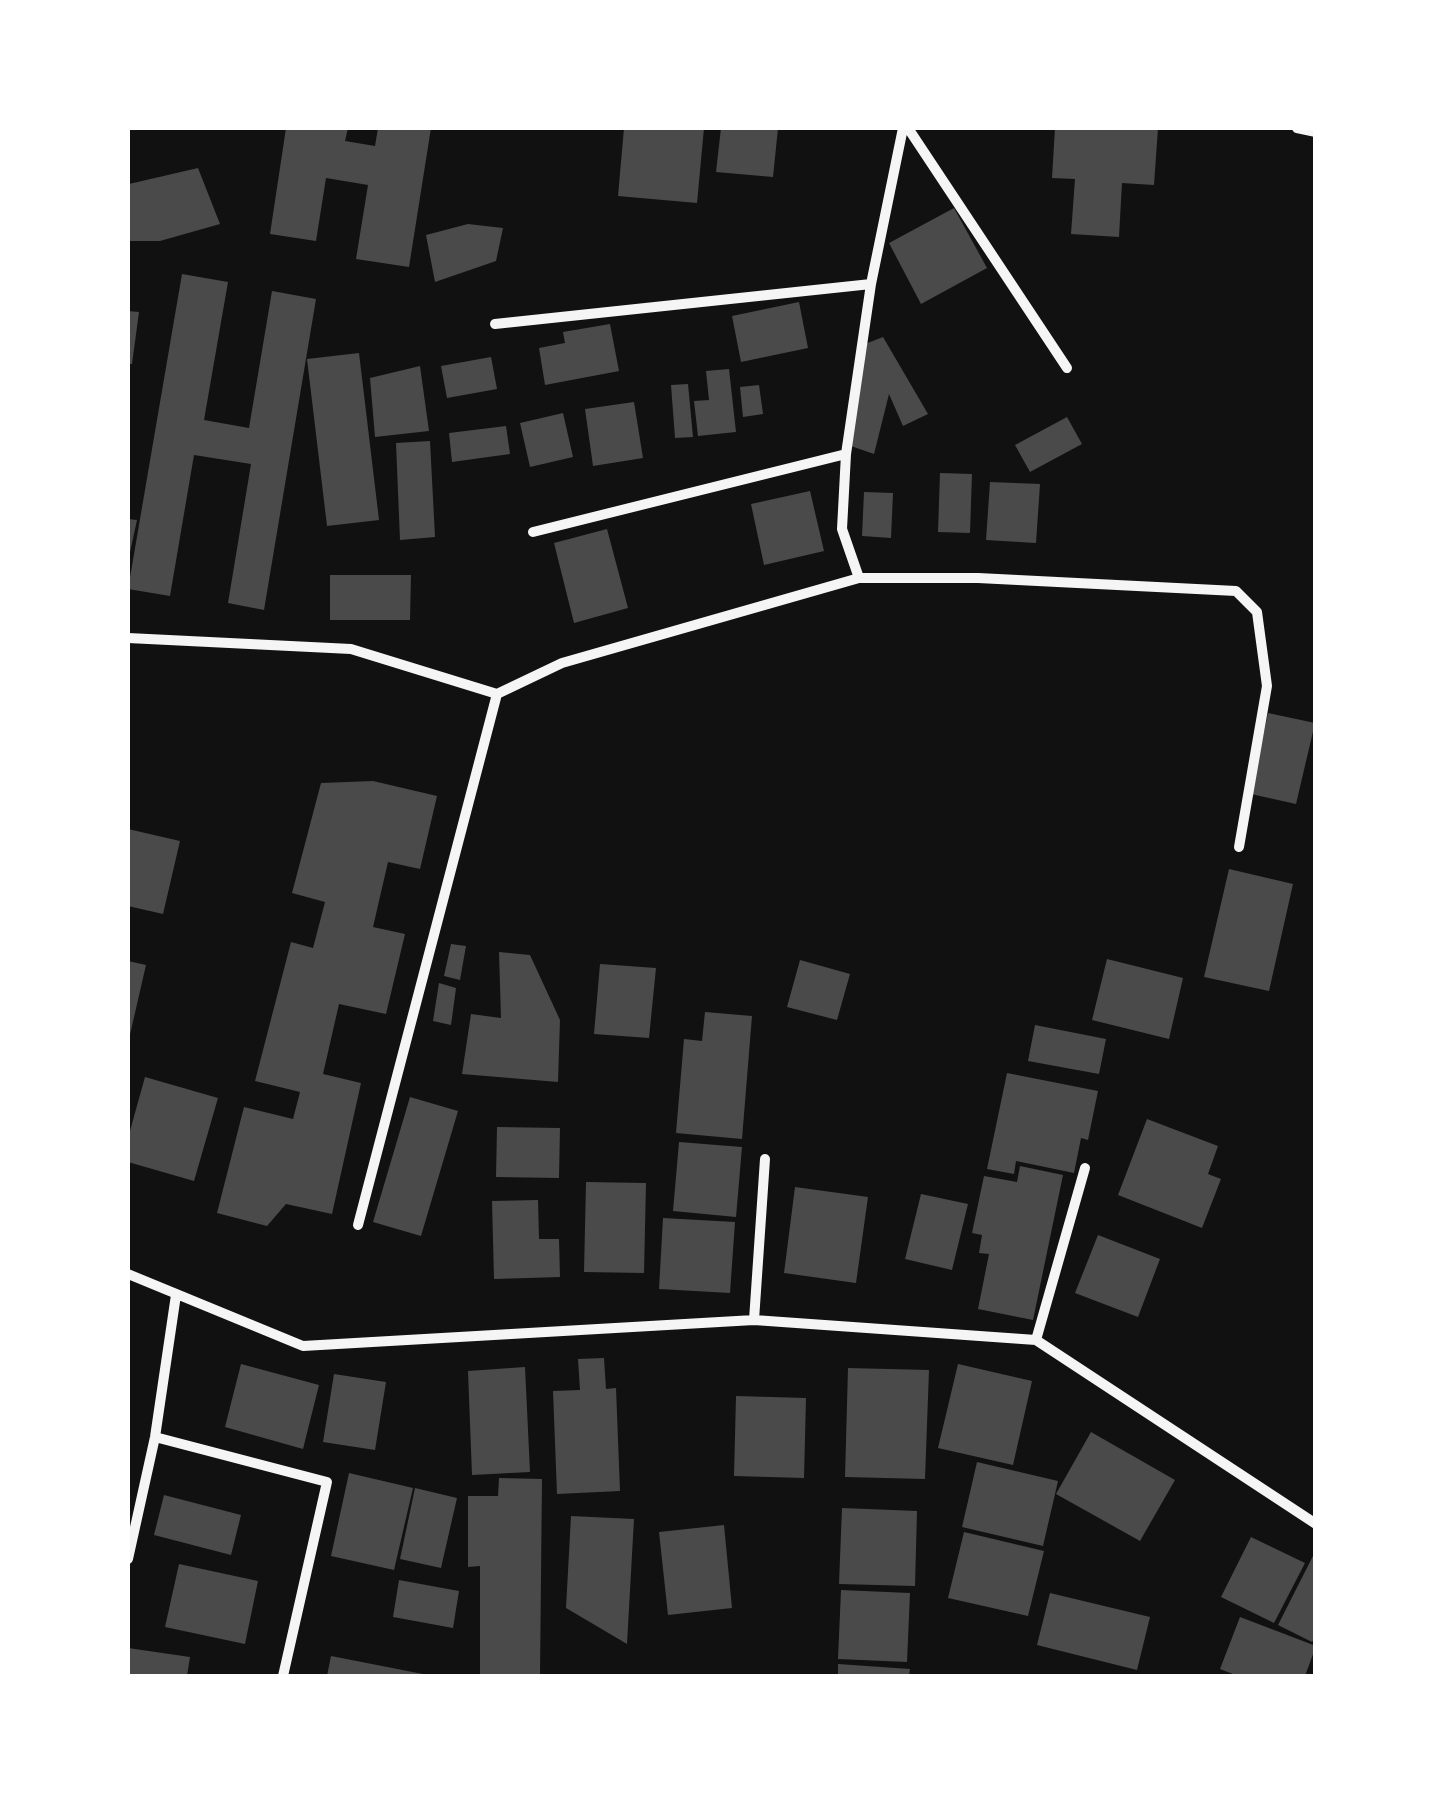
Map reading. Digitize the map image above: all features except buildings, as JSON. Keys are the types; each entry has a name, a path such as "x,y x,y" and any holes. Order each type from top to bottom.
{"street":[{"path":"858,578 842,529 846,454 871,284 905,128"},
{"path":"905,128 1067,368"},
{"path":"1298,128 1316,132"},
{"path":"495,324 871,284"},
{"path":"533,532 846,454"},
{"path":"128,638 351,649 497,694 562,663 858,578 978,578 1236,590 1258,612 1266,686 1239,847"},
{"path":"358,1225 497,694"},
{"path":"754,1320 765,1159"},
{"path":"1036,1340 1086,1168"},
{"path":"128,1274 303,1346 754,1320 1036,1340 1316,1524"},
{"path":"128,1559 155,1437 176,1295"},
{"path":"155,1437 327,1482 283,1676"}]}
